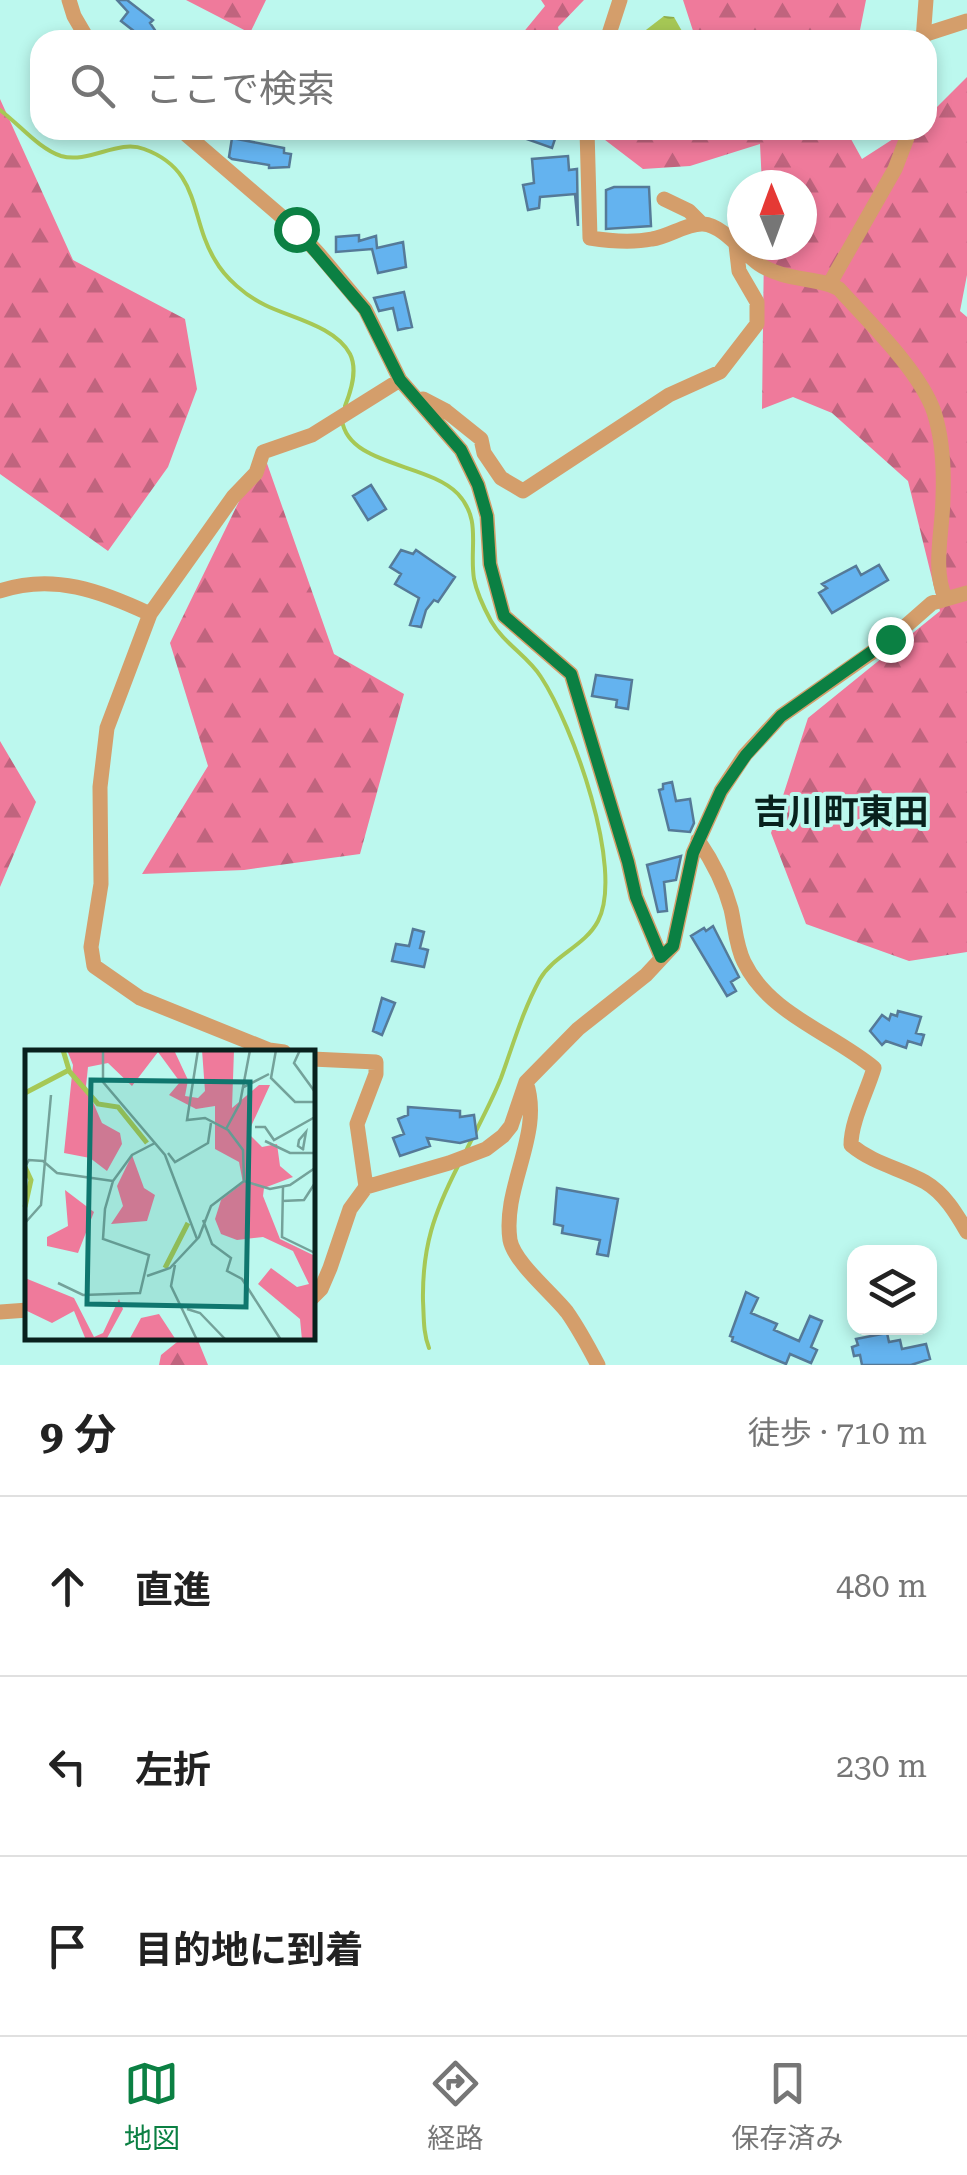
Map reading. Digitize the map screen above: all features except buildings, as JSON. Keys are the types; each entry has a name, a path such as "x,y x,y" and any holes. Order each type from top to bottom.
{"street":[{"path":"69,0 82,30"},
{"path":"610,30 620,0"},
{"path":"924,30 926,0"},
{"path":"937,32 967,20"},
{"path":"192,140 296,229 318,253 365,310 400,380 461,450 487,516 490,564 504,616 571,674 636,897 661,957"},
{"path":"586,140 590,238 652,239 701,223"},
{"path":"830,283 895,169 906,140"},
{"path":"664,200 689,211 727,238"},
{"path":"414,395 446,411 481,439 500,478 523,491 668,395 720,372 757,324 757,302 739,271 738,260"},
{"path":"756,260 774,273 830,283 870,323 913,376 933,410 944,494 938,583 945,598"},
{"path":"269,1050 140,998 94,966 91,947 101,884 100,787 107,728 150,614 233,497 256,473 263,452 312,435 400,380"},
{"path":"0,592 43,582 75,586 150,614"},
{"path":"315,1295 330,1268 350,1210 366,1187 448,1164 486,1148 510,1126 526,1082 578,1028 646,975 673,946 698,840 721,791 781,716 830,684 932,603 967,593"},
{"path":"698,840 720,874 742,960 758,985 804,1022 854,1051 874,1068 858,1120 851,1130 852,1145 868,1159 924,1182 942,1194 967,1232"},
{"path":"315,1059 376,1062 376,1074 358,1124 366,1187"},
{"path":"526,1082 532,1099 531,1117 510,1212 510,1244 580,1331 598,1365"},
{"path":"0,1312 25,1310"}],"green space":[{"path":"186,0 266,0 251,30 244,30"},
{"path":"541,0 584,0 559,30 525,30 545,6"},
{"path":"683,0 866,0 860,30 693,30"},
{"path":"967,77 967,275 960,311 967,317 967,952 909,961 806,924 771,833 808,718 940,611 908,481 832,413 793,397 762,409 764,260 817,260 817,170 761,170 760,144 690,166 643,169 605,140 852,140 862,159 891,140 937,140 937,107"},
{"path":"0,99 73,260 185,319 197,389 168,467 108,551 0,474"},
{"path":"263,452 334,654 404,694 360,854 244,870 142,874 208,766 170,643"},
{"path":"0,741 36,802 0,887"},
{"path":"180,1340 198,1340 208,1365 159,1365 161,1355"}],"water":[{"path":"664,16 674,17 681,30 646,30"}],"waterway":[{"path":"0,110 30,136"},
{"path":"35,140 53,153 72,158 124,147 144,149 176,169 192,197 207,244 230,280 258,301 323,330 343,344 350,354 354,374 345,406"},
{"path":"342,420 359,447 445,484 465,504 472,524 474,579 481,601 496,629 536,670 553,699 580,761 600,833 605,898 598,921 540,979 497,1087 465,1153"},
{"path":"429,1348 423,1301 427,1247 442,1199 458,1166"}],"district":[{"name":"吉川町東田","path":"841,812"}],"route":[{"path":"296,229 365,310 400,380 461,450 487,516 490,564 504,616 571,674 636,897 661,957 673,946 698,840 721,791 746,755 781,716 890,639"}]}
